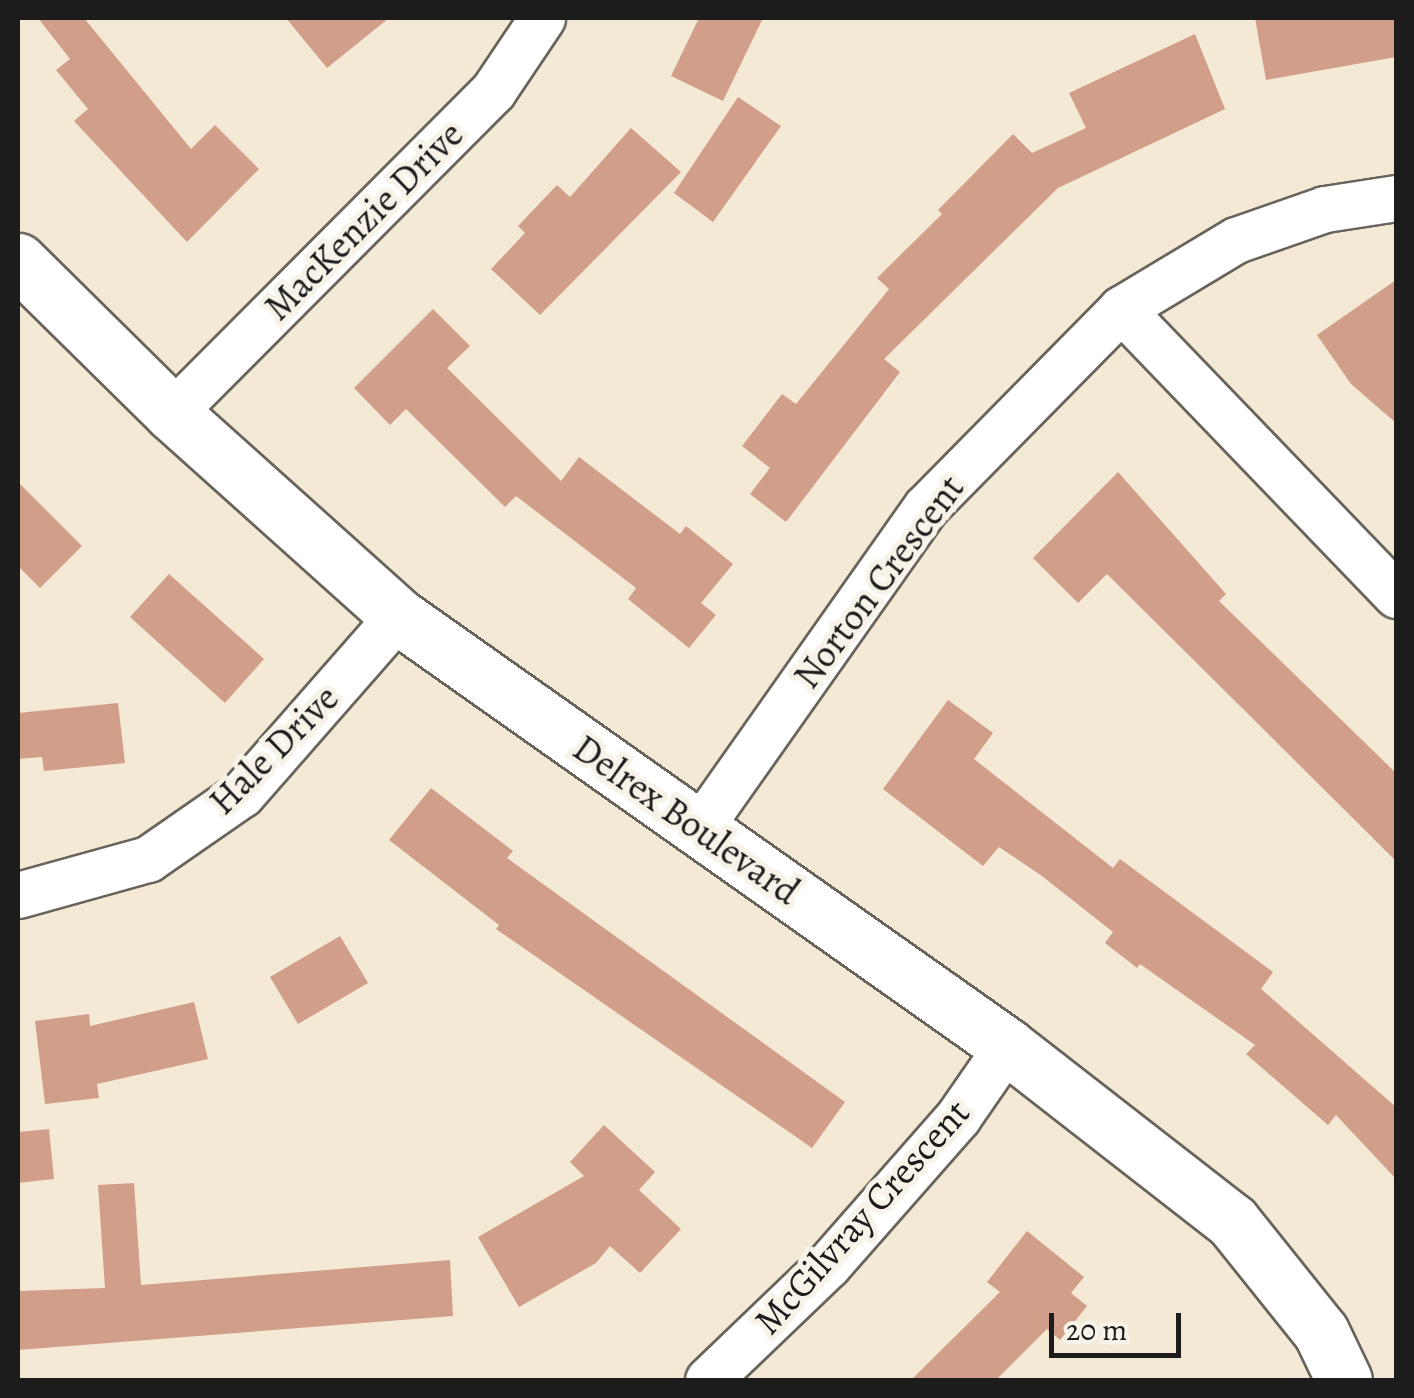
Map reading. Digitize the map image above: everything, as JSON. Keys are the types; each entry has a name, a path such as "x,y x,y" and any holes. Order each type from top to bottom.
{"street":[{"name":"MacKenzie Drive","path":"172,413 493,91 542,18"},
{"name":"Norton Crescent","path":"698,830 926,507 1122,309 1236,240 1325,209 1396,198"},
{"name":"Delrex Boulevard","path":"18,261 172,413 398,616 1007,1046 1232,1221 1320,1332 1344,1380"},
{"path":"1122,309 1396,595"},
{"name":"Hale Drive","path":"18,895 148,860 242,794 398,616"},
{"name":"McGilvray Crescent","path":"708,1380 828,1265 958,1117 1007,1046"}],"building":[{"path":"38,18 84,18 191,149 215,125 259,169 187,242 74,121 88,109 56,70 70,59"},
{"path":"286,18 389,18 327,68"},
{"path":"699,18 763,18 723,101 671,76"},
{"path":"1255,18 1396,18 1396,57 1266,80"},
{"path":"1195,34 1225,109 1058,188 884,359 900,372 786,522 750,494 770,468 742,446 782,394 796,404 889,289 877,278 942,214 938,210 1013,134 1032,153 1086,128 1069,93"},
{"path":"738,97 781,126 713,222 674,193"},
{"path":"631,128 681,172 540,315 491,269 525,233 518,226 557,185 570,197"},
{"path":"1396,280 1396,423 1351,384 1317,335"},
{"path":"433,309 470,346 447,368 561,481 579,457 680,534 686,526 733,564 701,603 716,615 689,648 628,599 636,588 516,496 505,507 406,409 390,425 354,388"},
{"path":"1118,472 1226,594 1219,601 1396,773 1396,861 1107,574 1078,603 1033,558"},
{"path":"18,482 82,546 40,588 18,566"},
{"path":"169,574 264,659 225,703 130,617"},
{"path":"948,700 993,733 974,759 1113,868 1120,859 1273,972 1261,989 1396,1107 1396,1179 1336,1115 1328,1125 1246,1054 1255,1045 1105,943 1113,932 1042,876 999,847 983,866 883,789"},
{"path":"118,703 125,763 44,771 42,757 18,759 18,713"},
{"path":"431,788 513,851 507,858 845,1102 812,1148 496,929 499,925 389,840"},
{"path":"340,936 368,983 298,1024 270,977"},
{"path":"194,1002 208,1059 97,1084 99,1098 45,1104 35,1021 89,1014 90,1026"},
{"path":"604,1125 655,1172 639,1190 681,1229 640,1273 610,1246 596,1263 519,1307 478,1237 584,1176 570,1162"},
{"path":"49,1129 54,1179 18,1183 18,1132"},
{"path":"134,1183 141,1285 450,1260 453,1316 18,1350 18,1291 105,1288 98,1185"},
{"path":"1027,1231 1084,1277 1071,1293 1087,1306 1060,1340 1047,1329 996,1380 911,1380 1000,1292 987,1282"}]}
